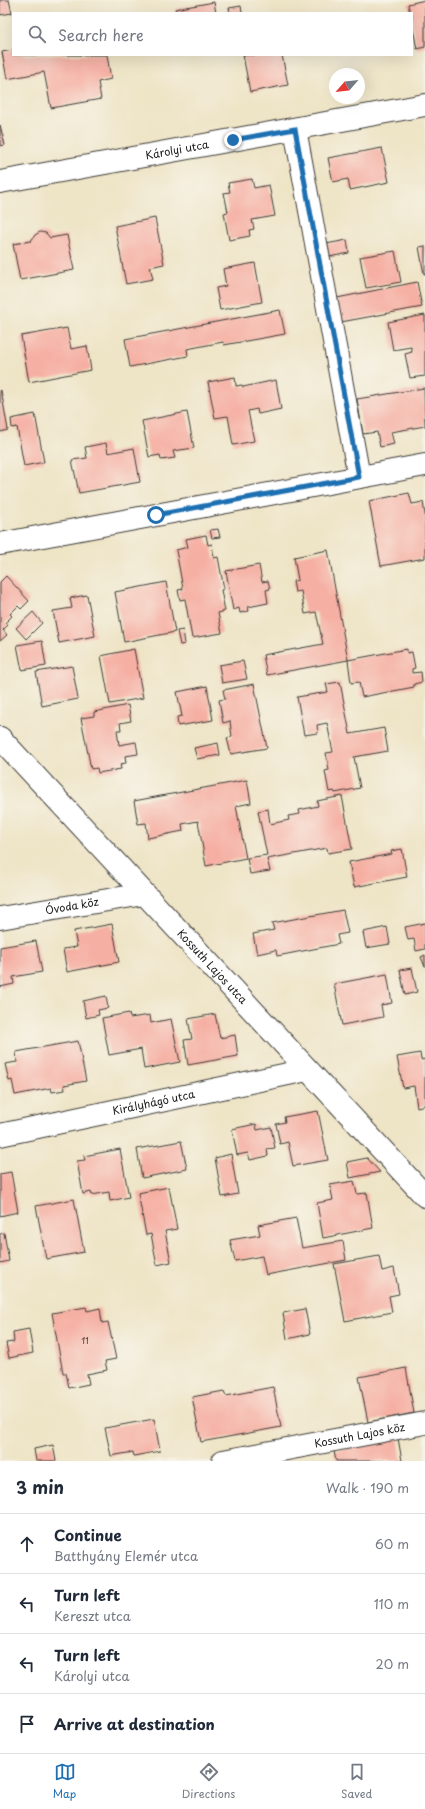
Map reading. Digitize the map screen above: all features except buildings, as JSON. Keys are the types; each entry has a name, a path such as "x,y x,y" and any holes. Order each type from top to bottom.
{"street":[{"name":"Károlyi utca","path":"0,182 425,105"},
{"path":"295,129 359,477"},
{"path":"0,544 425,465"},
{"name":"Kossuth Lajos utca","path":"0,738 425,1196"},
{"name":"Óvoda köz","path":"0,918 144,894"},
{"name":"Királyhágó utca","path":"0,1135 307,1070"},
{"name":"Kossuth Lajos köz","path":"223,1461 425,1423"}],"route":[{"path":"156,515 359,477 295,129 233,140"}]}
